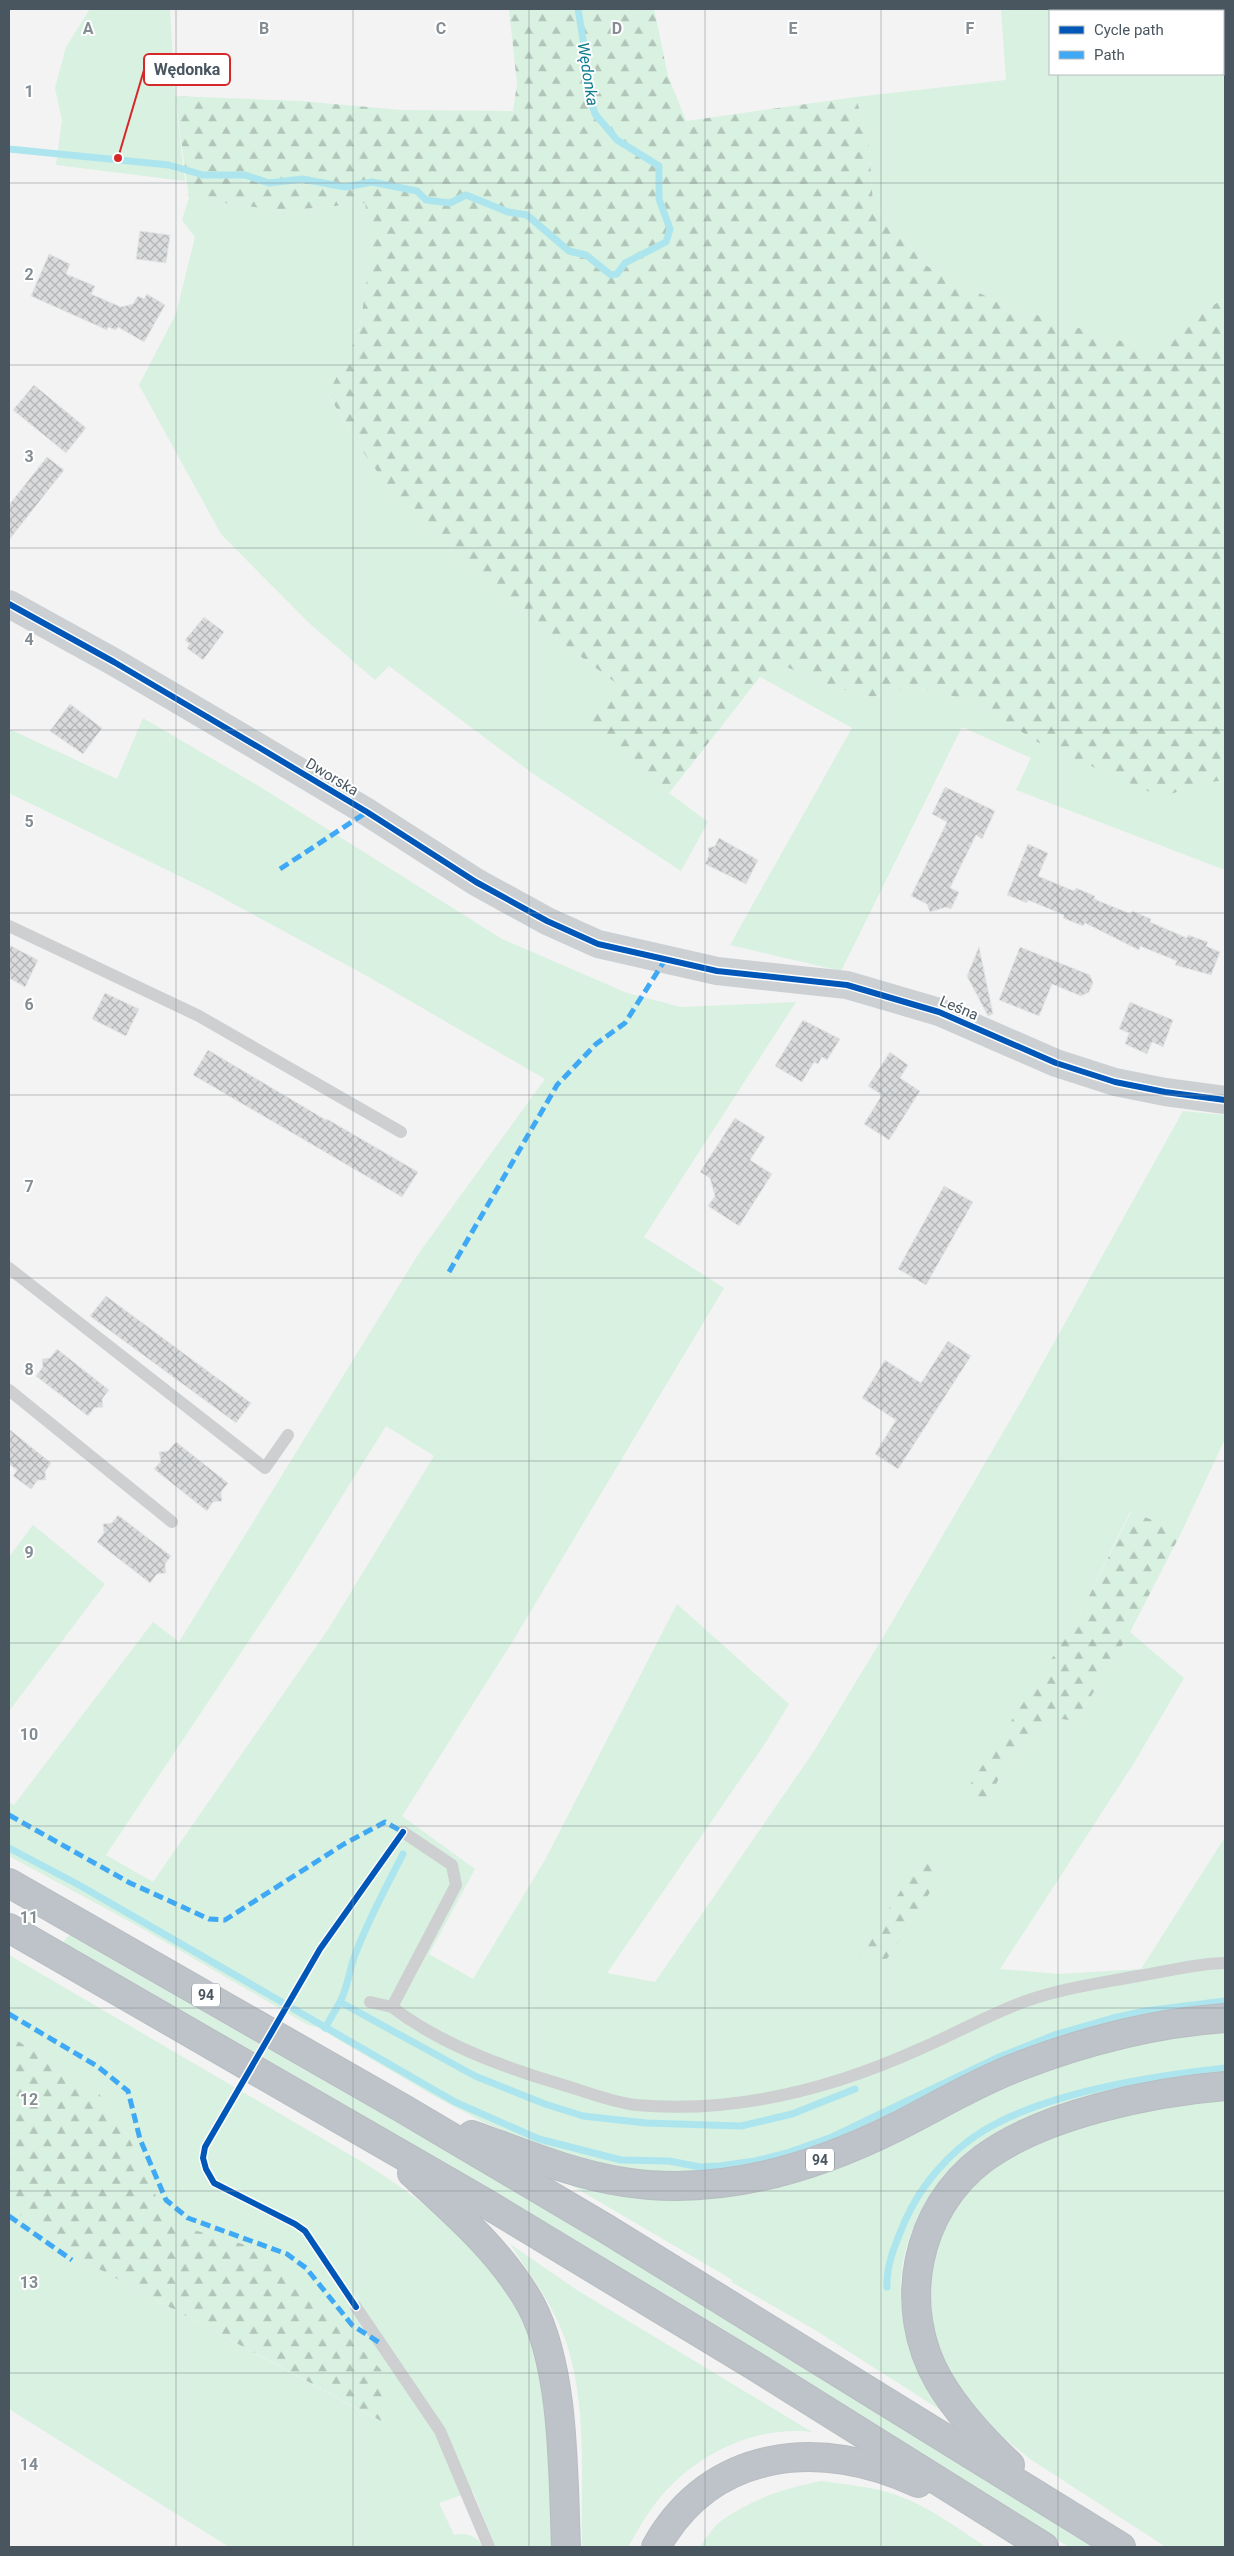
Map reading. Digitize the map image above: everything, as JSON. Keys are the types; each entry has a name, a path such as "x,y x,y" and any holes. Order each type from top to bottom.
{"highway":[{"name":"94","path":"9,1883 402,2108 536,2159 624,2182 712,2184 749,2180 818,2161 856,2146 1016,2067 1058,2052 1105,2038 1159,2026 1225,2018"},
{"path":"9,1928 370,2135 745,2360 1037,2543"},
{"path":"1122,2547 1022,2475 976,2431 954,2403 939,2380 927,2355 920,2332 915,2287 917,2264 925,2238 948,2194 966,2173 985,2157 1046,2127 1118,2103 1225,2086"},
{"path":"402,2108 705,2290 1122,2547"},
{"path":"370,2135 452,2209 493,2252 530,2305 554,2368 563,2468 566,2547"},
{"path":"656,2547 684,2510 707,2488 732,2472 764,2461 807,2456 851,2461 880,2468 913,2480 1037,2543"}],"street":[{"name":"Dworska","path":"9,604 252,743 367,812 476,882 523,908 598,944 648,956"},
{"name":"Leśna","path":"648,956 717,971 847,985 939,1012 1056,1063 1115,1082 1165,1092 1225,1100"}],"lane":[{"path":"9,926 199,1016 401,1132"},
{"path":"9,1268 265,1468 288,1435"},
{"path":"9,1390 172,1522"},
{"path":"392,2007 456,1885 452,1866 403,1832"},
{"path":"370,2002 392,2007 417,2026 475,2053 544,2079 633,2105 687,2107 732,2105 824,2086 868,2072 924,2048 983,2018 1028,2000 1085,1985 1225,1964"},
{"path":"356,2307 440,2431 489,2547"}],"green space":[{"path":"90,9 170,9 175,96 185,181 56,165 62,120 55,88 66,47"},
{"path":"509,9 654,9 668,76 686,121 856,97 869,145 873,204 927,266 1001,304 1160,353 1210,307 1225,298 1225,780 1205,783 1161,797 1039,743 975,702 914,686 872,697 833,687 782,665 760,677 669,793 588,721 616,683 505,600 407,513 358,445 328,394 359,333 372,244 365,203 282,211 189,198 175,96 300,101 401,110 513,111 517,84"},
{"path":"1001,9 1225,9 1225,298 1210,307 1160,354 1001,304 927,266 873,204 869,145 856,97 1006,80"},
{"path":"189,198 282,211 365,203 372,244 359,333 328,395 358,445 407,513 505,600 616,683 669,793 708,822 681,871 532,773 389,666 375,680 309,623 221,534 139,385 176,314 195,237 182,220"},
{"path":"782,665 833,687 872,697 914,686 975,702 1039,743 1205,783 1225,780 1225,870 1016,790 1031,758 962,727 841,971 730,945 852,728 760,677"},
{"path":"143,718 262,788 502,939 627,993 681,1007 796,1002 644,1237 724,1288 511,1644 402,1816 475,1869 429,1954 473,1979 545,1860 677,1604 789,1704 766,1742 607,1973 655,1982 814,1751 885,1634 1022,1400 1183,1111 1225,1115 1225,1439 1182,1531 1130,1512 1003,1770 1054,1718 1076,1721 1130,1632 1184,1678 1134,1763 1000,1969 1059,1974 1141,1969 1225,1837 1225,2005 1139,2016 1061,2037 820,2148 751,2167 681,2173 625,2169 580,2159 530,2142 485,2123 434,2096 317,2027 308,2025 136,1925 9,1856 9,1802 14,1805 153,1622 179,1642 419,1253 545,1079 367,976 208,890 9,793 9,729 117,779","holes":["386,1426 434,1456 329,1628 153,1882 106,1855 294,1573"]},
{"path":"1131,1512 1182,1531 1130,1632 1076,1721 1054,1718 1003,1770 984,1809 962,1797 1078,1618"},
{"path":"33,1525 105,1584 9,1711 9,1557"},
{"path":"921,1859 943,1872 883,1965 860,1954"},
{"path":"71,1933 583,2229 1095,2547 1069,2547 718,2326 483,2186 63,1942"},
{"path":"9,1955 369,2166 429,2209 456,2232 480,2257 502,2285 520,2315 534,2348 544,2385 555,2547 495,2547 473,2491 439,2503 454,2535 463,2534 471,2536 478,2540 483,2547 229,2547 9,2409 9,2207 84,2261 380,2421 246,2245 187,2228 161,2207 130,2140 98,2092 9,2036"},
{"path":"1225,2031 1225,2074 1015,2123 986,2139 961,2159 940,2183 922,2208 910,2237 902,2267 901,2299 905,2332 916,2368 942,2411 815,2330 564,2181 668,2195 970,2102 1030,2075 1097,2052 1183,2034"},
{"path":"10,2036 98,2092 130,2140 161,2207 187,2228 246,2245 275,2257 383,2372 381,2421 84,2261 9,2207"},
{"path":"1225,2096 1225,2547 1166,2547 1030,2459 998,2433 954,2384 930,2332 926,2282 946,2216 994,2163 1090,2120"},
{"path":"510,2244 577,2290 812,2432 789,2431 766,2434 744,2440 723,2449 702,2460 667,2490 649,2513 628,2547 582,2547 582,2440 577,2387 572,2361 564,2336 553,2312 540,2288"},
{"path":"821,2481 874,2489 904,2498 936,2514 986,2547 699,2547 718,2524 744,2506 782,2491"}],"building":[{"path":"140,231 170,235 166,263 136,259"},
{"path":"49,254 70,264 66,274 95,286 91,294 121,307 133,304 138,296 144,299 147,294 165,305 144,342 118,327 116,330 108,327 107,330 31,296"},
{"path":"34,385 86,428 66,453 13,410"},
{"path":"47,457 64,470 9,540 9,505"},
{"path":"204,617 224,632 203,660 187,648 190,644 185,640"},
{"path":"70,704 102,728 83,754 50,731"},
{"path":"945,787 995,811 982,839 976,835 950,888 959,892 951,909 946,907 930,912 927,904 911,896 947,822 932,814"},
{"path":"719,838 758,860 746,884 705,864 709,855 708,848 715,846"},
{"path":"1028,844 1048,853 1038,876 1074,891 1076,888 1095,896 1094,899 1131,914 1132,911 1151,919 1150,922 1187,938 1188,935 1208,942 1206,946 1220,952 1211,975 1175,965 1177,961 1140,946 1139,950 1085,923 1083,926 1063,918 1064,915 1028,900 1027,903 1007,895"},
{"path":"9,945 38,960 25,987 9,978"},
{"path":"979,947 993,1014 988,1016 967,976"},
{"path":"1020,947 1090,975 1093,983 1089,992 1081,996 1052,984 1039,1016 999,1000"},
{"path":"105,993 139,1009 126,1036 92,1019"},
{"path":"1130,1002 1173,1020 1163,1047 1152,1042 1147,1054 1125,1044 1129,1033 1119,1029"},
{"path":"803,1020 840,1039 827,1060 822,1057 818,1064 814,1062 802,1082 775,1066"},
{"path":"208,1050 418,1172 402,1197 193,1075"},
{"path":"890,1052 908,1065 900,1078 920,1091 889,1140 864,1124 882,1095 868,1086"},
{"path":"735,1118 765,1137 750,1160 772,1174 739,1226 708,1206 715,1196 710,1178 700,1172"},
{"path":"944,1186 973,1202 926,1285 898,1269"},
{"path":"106,1296 251,1403 236,1423 90,1316"},
{"path":"948,1341 971,1356 898,1469 875,1454 896,1420 862,1398 885,1360 921,1383"},
{"path":"57,1349 109,1390 102,1399 103,1407 94,1408 88,1416 36,1376 43,1367 42,1359 50,1358"},
{"path":"9,1429 51,1463 45,1472 46,1480 38,1480 31,1489 13,1476 17,1470 9,1464"},
{"path":"176,1442 228,1483 221,1492 222,1501 213,1502 207,1511 154,1469 161,1461 159,1452 168,1451"},
{"path":"118,1515 171,1556 165,1564 166,1573 157,1574 150,1583 97,1542 104,1533 103,1524 112,1523"}],"waterway":[{"name":"Wędonka","path":"9,149 169,165 203,175 245,175 269,183 302,179 345,187 372,182 417,191 426,200 450,203 466,195 508,212 527,215 569,251 586,255 611,275 617,274 625,263 666,242 670,229 659,199 659,166 617,140 595,114 588,90 586,58 578,9"},
{"path":"9,1848 79,1885 455,2102 539,2139 621,2160 669,2161 700,2167 755,2161 787,2153 832,2137 999,2057 1057,2034 1145,2011 1225,2001"},
{"path":"340,2002 360,1942 403,1854"},
{"path":"325,2028 340,2002 475,2076 545,2104 583,2116 646,2123 741,2126 792,2114 855,2089"},
{"path":"887,2287 888,2270 895,2245 911,2208 937,2170 959,2149 983,2131 1009,2117 1068,2096 1133,2081 1225,2068"}],"marked path":[{"path":"280,869 367,812"},
{"path":"449,1272 557,1085 596,1044 625,1023 665,960"},
{"path":"9,1815 130,1883 209,1919 225,1920 344,1844 385,1822 403,1832 402,1834"},
{"path":"9,2014 97,2066 128,2091 140,2139 166,2200 188,2218 287,2254 306,2268 352,2325 380,2343"},
{"path":"9,2216 72,2260"}],"cycle path":[{"path":"9,604 114,662 260,748 367,812 476,882 547,921 598,944 717,971 847,985 939,1012 1056,1063 1115,1082 1165,1092 1225,1100"},
{"path":"356,2307 305,2231 295,2224 214,2183 206,2169 203,2158 205,2147 320,1949 403,1832"}],"place":[{"name":"Wędonka","path":"118,158"}]}
